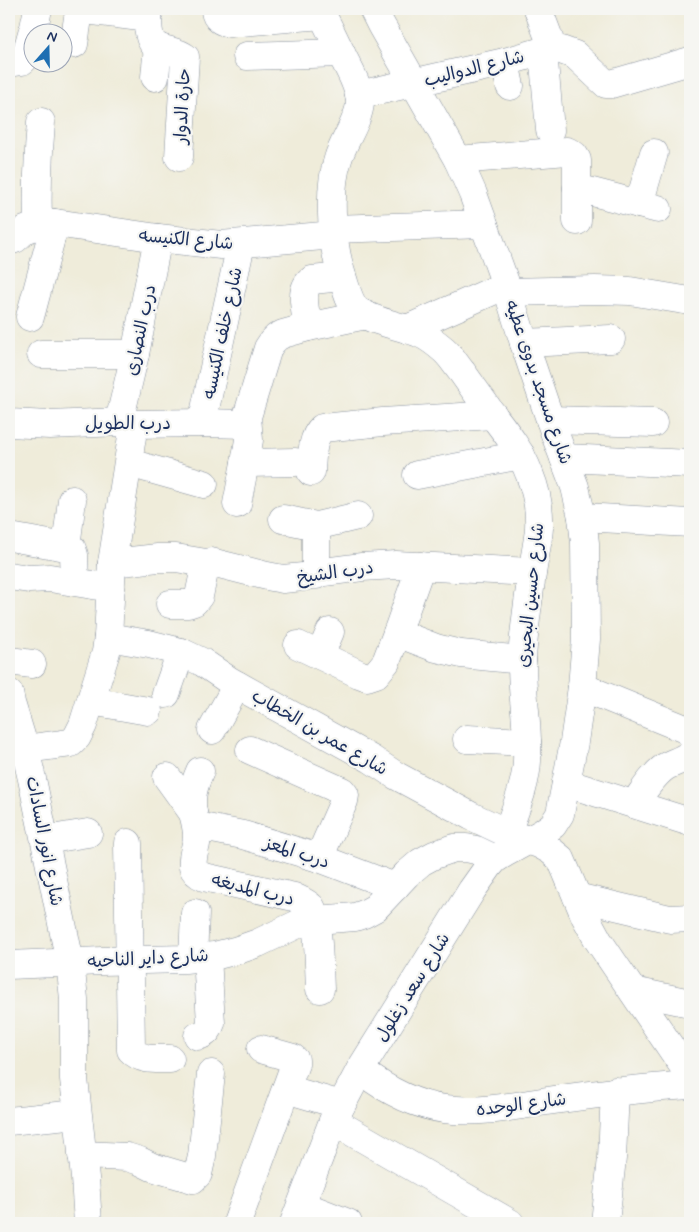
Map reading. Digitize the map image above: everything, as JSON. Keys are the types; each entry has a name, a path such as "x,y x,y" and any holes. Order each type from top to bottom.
{"street":[{"path":"35,22 38,9"},
{"name":"شارع مسجد بدوى عطيه","path":"373,9 458,160 473,194 507,288 550,420 575,487 582,517 585,543 586,624 582,687 566,783"},
{"name":"شارع الدواليب","path":"359,95 414,83 508,74 545,50 549,45 549,38 538,9"},
{"name":"حارة الدوار","path":"74,44 78,18 86,10 149,13 150,36 153,44 185,57 179,157"},
{"path":"215,11 216,16 222,22 230,23 321,11 359,95"},
{"path":"155,77 158,47"},
{"path":"550,130 545,50 561,50 575,54 606,84 690,61"},
{"path":"247,56 341,53"},
{"path":"9,63 22,61"},
{"name":"شارع حسين البحيرى","path":"359,95 360,104 357,115 344,143 334,172 332,197 336,254 342,277 353,305 358,311 382,322 420,333 433,340 446,352 521,455 535,490 539,528 524,628 522,660 528,742 527,763 518,802 518,837"},
{"path":"30,317 47,224 37,192 41,122"},
{"path":"458,160 567,150 577,160 577,221"},
{"path":"577,188 649,206 654,153"},
{"path":"9,241 15,239 25,230 47,224"},
{"name":"شارع الكنيسه","path":"47,224 221,245 333,232 484,224"},
{"name":"درب النصارى","path":"17,749 71,743 77,737 83,725 106,652 112,576 121,501 129,463 127,423 136,354 158,238"},
{"name":"شارع خلف الكنيسه","path":"202,423 241,244"},
{"path":"308,327 304,291 308,282 342,277"},
{"path":"407,329 507,288 630,291 690,301"},
{"path":"237,504 249,440 247,417 268,348 272,342 283,334 366,315"},
{"path":"524,344 611,339"},
{"path":"41,354 136,354"},
{"path":"245,464 303,467 318,432 322,428 493,415"},
{"path":"550,420 652,423"},
{"name":"درب الطويل","path":"9,423 50,425 127,423 247,424"},
{"path":"417,476 521,455"},
{"path":"564,458 690,464"},
{"path":"129,463 204,484"},
{"path":"66,546 72,500"},
{"path":"283,519 316,526 358,516"},
{"path":"582,517 690,523"},
{"path":"316,526 316,574"},
{"path":"10,537 66,546 72,549 74,554 75,582"},
{"name":"درب الشيخ","path":"9,576 29,579 50,578 75,582 112,576 158,558 211,562 283,579 362,567 404,558 532,572"},
{"path":"316,644 367,677 376,674 386,662 397,633 404,558"},
{"path":"170,604 194,602 199,596 206,563"},
{"path":"397,633 436,648 461,654 522,660"},
{"name":"شارع عمر بن الخطاب","path":"108,637 149,644 180,652 202,662 237,685 371,759 395,775 471,816 518,837"},
{"path":"91,701 157,702 180,652"},
{"path":"212,730 237,685"},
{"path":"582,687 690,733"},
{"name":"شارع انور السادات","path":"9,699 17,749 45,840 70,962 74,999 74,1080 88,1223"},
{"path":"466,739 528,742"},
{"path":"250,750 342,791 345,795 319,858"},
{"path":"634,804 659,773 690,754"},
{"name":"درب المدبغه","path":"200,771 194,786 192,799 197,836 193,868 197,874 294,897 306,902 312,909 316,920"},
{"path":"167,777 195,820"},
{"path":"566,783 690,822"},
{"name":"شارع سعد زغلول","path":"298,1214 336,1113 360,1070 472,890 495,860 518,837 553,825 560,814 566,783"},
{"name":"درب المعز","path":"195,820 319,858 395,887"},
{"path":"45,840 88,833"},
{"path":"518,837 550,850 560,860 598,940 690,1076"},
{"path":"128,843 132,1050 136,1055 145,1058 170,1059"},
{"name":"شارع داير الناحيه","path":"9,965 185,959 200,958 238,950 258,943 298,924 316,920 355,917 364,914 375,908 407,874 434,855 454,848 466,848 476,850 495,860"},
{"path":"577,897 670,918 690,918"},
{"path":"196,913 200,958 211,1023 208,1030 198,1036"},
{"path":"316,920 320,989"},
{"path":"633,991 690,1003"},
{"path":"237,1223 295,1064 295,1060 292,1057 261,1048"},
{"name":"شارع الوحده","path":"360,1070 400,1096 422,1104 468,1111 614,1092 690,1085"},
{"path":"82,1156 127,1158 193,1179 198,1174 202,1156 211,1074"},
{"path":"286,1089 336,1113 459,1193 510,1223"},
{"path":"606,1223 612,1158 614,1092"},
{"path":"9,1121 77,1114"},
{"path":"298,1214 348,1223"}]}
